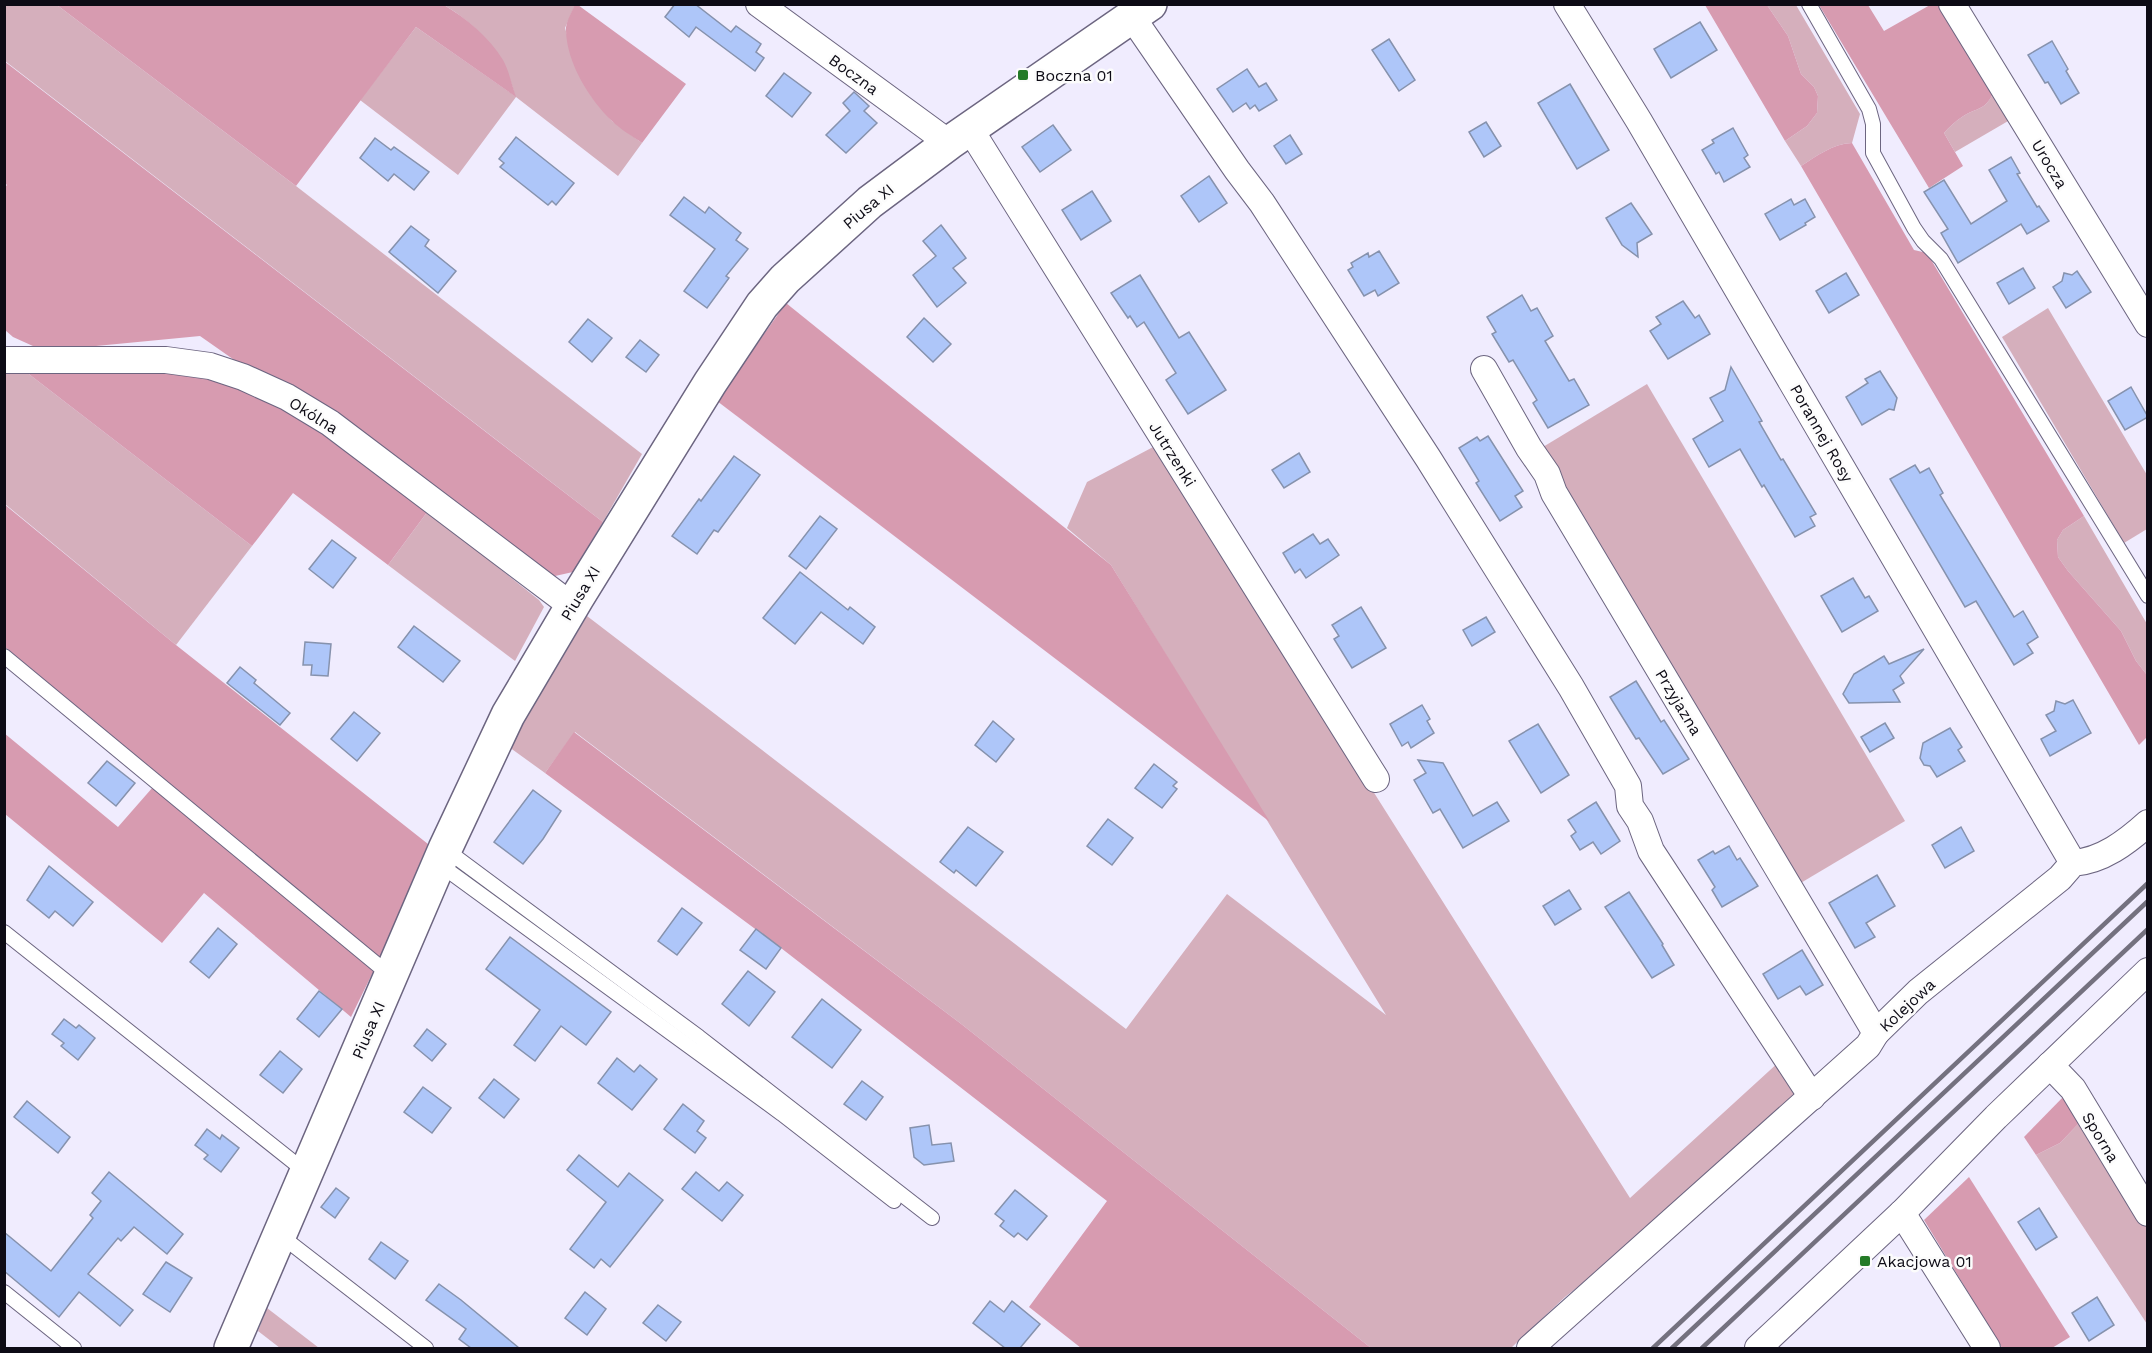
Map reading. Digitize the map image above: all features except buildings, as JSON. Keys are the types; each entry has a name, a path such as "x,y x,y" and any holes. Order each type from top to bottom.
{"street":[{"name":"Boczna","path":"759,4 959,136"},
{"name":"Porannej Rosy","path":"1568,4 1645,131 2073,863"},
{"name":"Urocza","path":"1952,4 2148,324"},
{"name":"Piusa XI","path":"231,1348 442,857 508,715 572,606 705,391 762,305 785,279 870,202 959,136 1141,11"},
{"path":"1141,11 1565,677 1628,786 1630,806 1640,821 1651,851 1812,1097"},
{"name":"Jutrzenki","path":"959,136 1376,779"},
{"name":"Okólna","path":"4,360 166,360 210,366 243,377 286,397 330,423 572,606"},
{"name":"Przyjazna","path":"1484,369 1547,474 1554,493 1876,1033"},
{"path":"2073,863 2084,862 2107,853 2121,845 2148,823"},
{"name":"Kolejowa","path":"1530,1348 1868,1046 1876,1033 1918,992 2060,878 2073,863"},
{"path":"1758,1348 1902,1213 2148,971"},
{"name":"Sporna","path":"2050,1065 2073,1089 2148,1213"},
{"path":"1902,1213 1987,1348"}],"lane":[{"path":"1809,4 1869,109 1873,124 1873,153 1914,228 1941,259 2148,596"},
{"path":"4,656 391,976"},
{"path":"442,857 894,1201"},
{"path":"442,857 699,1037 932,1218"},
{"path":"4,932 308,1173"},
{"path":"280,1235 426,1348"},
{"path":"4,1292 74,1348"}],"shaded area":[{"path":"575,4 686,84 642,143 603,112 575,68 567,43 566,28"},
{"path":"4,5 57,5 296,186 642,454 603,522 5,61"},
{"path":"57,5 444,5 461,16 491,44 503,60 516,97 416,27 296,186"},
{"path":"444,5 575,5 565,28 579,75 592,97 612,121 642,143 618,176 516,97 458,175 360,100 416,27 515,96 505,67 489,43 468,22"},
{"path":"1705,5 1767,5 1788,36 1801,74 1814,87 1818,96 1817,113 1807,126 1785,141"},
{"path":"1767,5 1796,5 1860,114 1852,143 1831,148 1801,166 1785,141 1807,126 1817,113 1818,96 1814,87 1801,74 1788,36"},
{"path":"1819,5 1868,5 1884,31 1930,5 1940,5 1994,91 1988,102 1962,117 1944,133 1963,166 1929,188"},
{"path":"4,61 603,522 573,572 546,578 200,336 44,351 13,337 5,330 4,188 7,185 4,182"},
{"path":"1994,91 2015,117 1955,152 1944,133 1962,117 1988,102"},
{"path":"1852,143 1914,250 1927,253 2084,516 2063,530 2057,540 2058,557 2121,631 2136,661 2147,675 2147,737 2139,745 1801,166 1831,148"},
{"path":"786,303 1111,565 1270,822 717,401"},
{"path":"2048,308 2147,475 2147,529 2124,543 2002,337"},
{"path":"4,368 21,368 252,546 176,645 5,504"},
{"path":"21,368 161,368 239,386 292,409 428,511 388,565 293,493 252,546"},
{"path":"1647,384 1905,821 1799,884 1538,450"},
{"path":"1155,446 1630,1198 1780,1061 1802,1094 1650,1230 1565,1297 1511,1348 1371,1348 960,1023 575,732 545,773 509,747 587,616 1126,1029 1227,894 1386,1015 1111,565 1067,528 1087,482"},
{"path":"4,504 176,645 428,844 380,958 5,647"},
{"path":"428,511 539,600 544,607 515,661 388,565"},
{"path":"2084,516 2147,624 2147,675 2136,661 2121,631 2058,557 2057,540 2063,530"},
{"path":"574,732 960,1023 1371,1348 1081,1348 1029,1307 1107,1201 781,948 545,773"},
{"path":"4,733 118,827 153,787 374,970 351,1017 204,893 162,943 5,814"},
{"path":"2067,1093 2083,1119 2060,1143 2036,1155 2024,1137"},
{"path":"2083,1119 2147,1225 2147,1324 2036,1155 2060,1143"},
{"path":"1969,1177 2070,1337 2052,1348 2002,1348 1924,1220"},
{"path":"267,1308 319,1348 280,1348 258,1331"}],"railway":[{"path":"1653,1348 2148,883"},
{"path":"1672,1348 2148,901"},
{"path":"1702,1348 2148,929"}],"place":[{"name":"Boczna 01","path":"1023,75"},
{"name":"Akacjowa 01","path":"1865,1261"}]}
